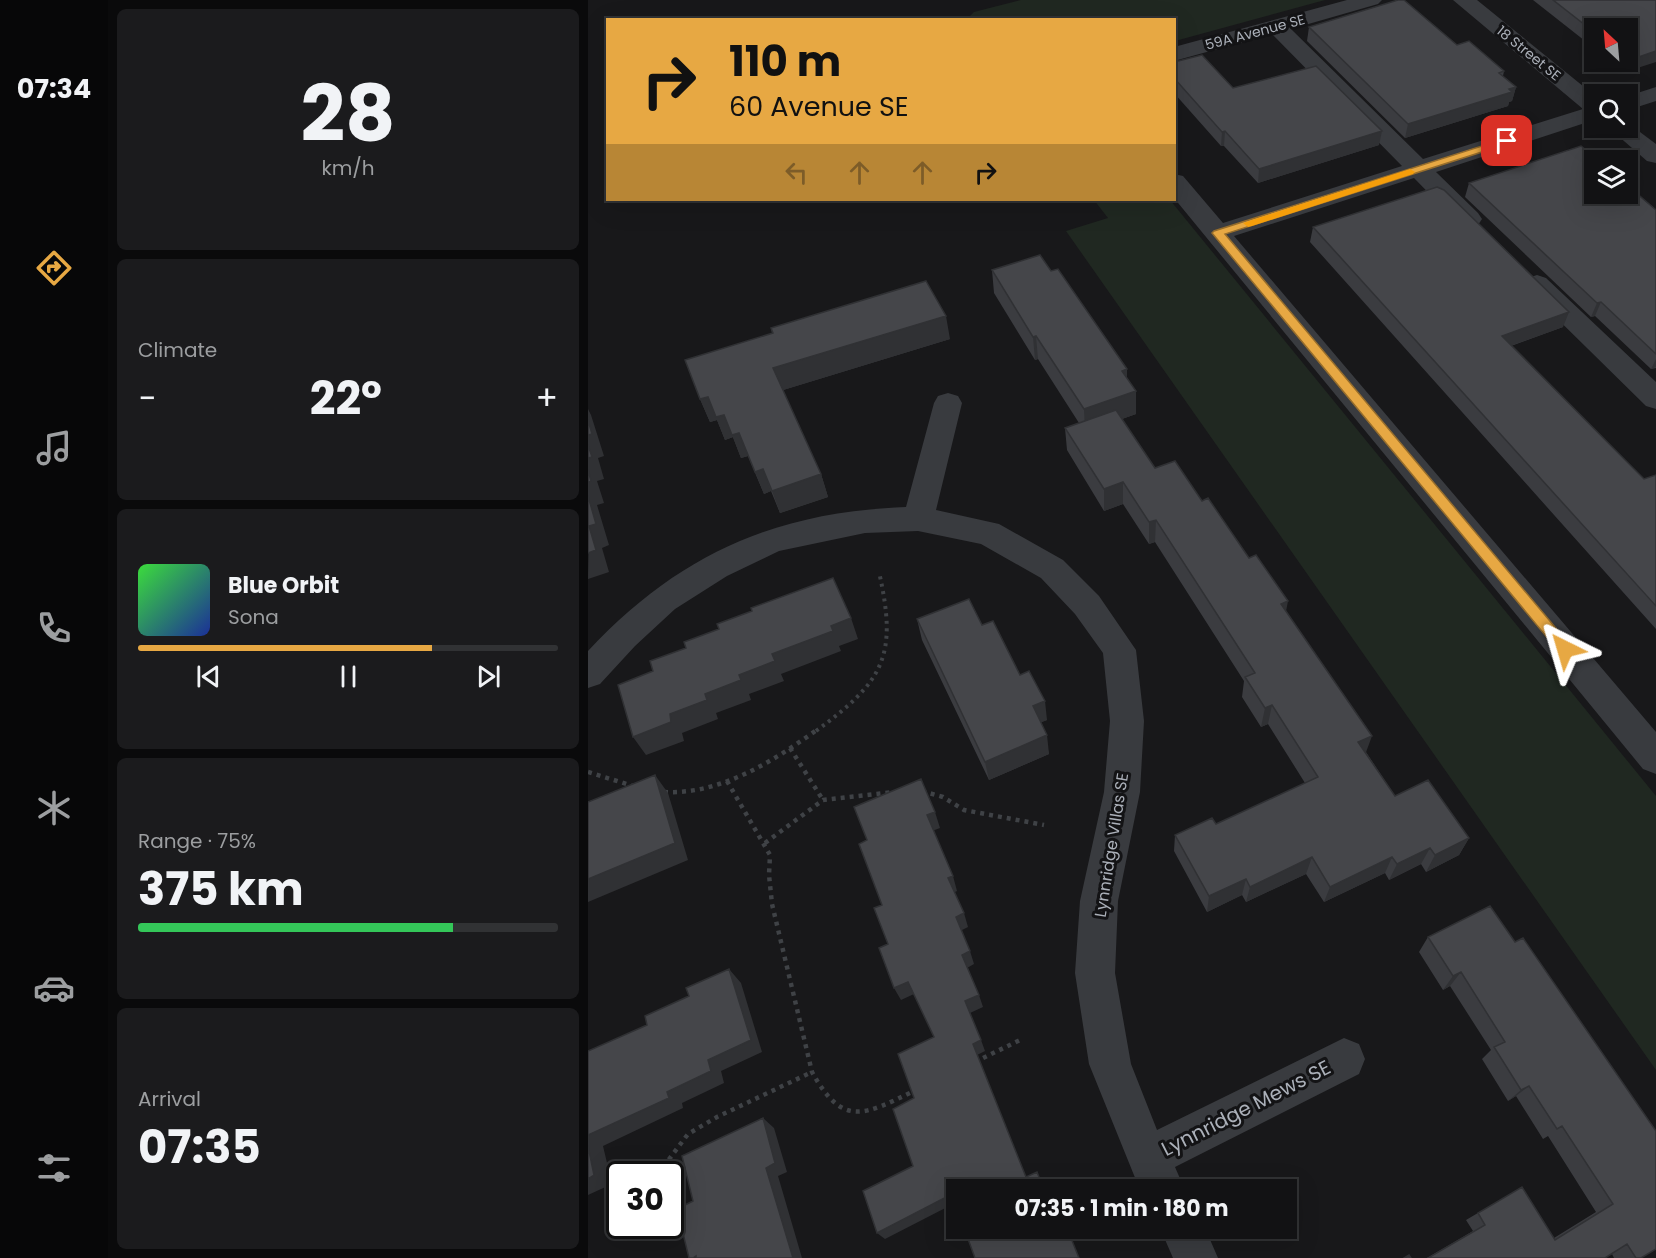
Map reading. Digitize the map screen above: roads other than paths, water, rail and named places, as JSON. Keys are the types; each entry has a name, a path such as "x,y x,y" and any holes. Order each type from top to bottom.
{"street":[{"name":"59A Avenue SE","path":"1176,53 1371,0"},
{"name":"18 Street SE","path":"1464,0 1584,98"},
{"path":"1276,26 1486,235"},
{"path":"1638,100 1656,94"},
{"path":"1218,233 1584,116"},
{"path":"1634,138 1656,156"},
{"path":"1176,183 1656,758"},
{"path":"1520,268 1656,399"},
{"path":"918,519 948,403"},
{"name":"Lynnridge Villas SE","path":"588,674 623,636 664,600 716,567 762,545 818,529 865,521 918,519 988,533 1052,569 1087,605 1119,650 1127,721 1122,792 1099,901 1095,973 1110,1064 1155,1174"},
{"name":"Lynnridge Mews SE","path":"1155,1174 1344,1059"},
{"path":"1187,1239 1196,1258"}]}
